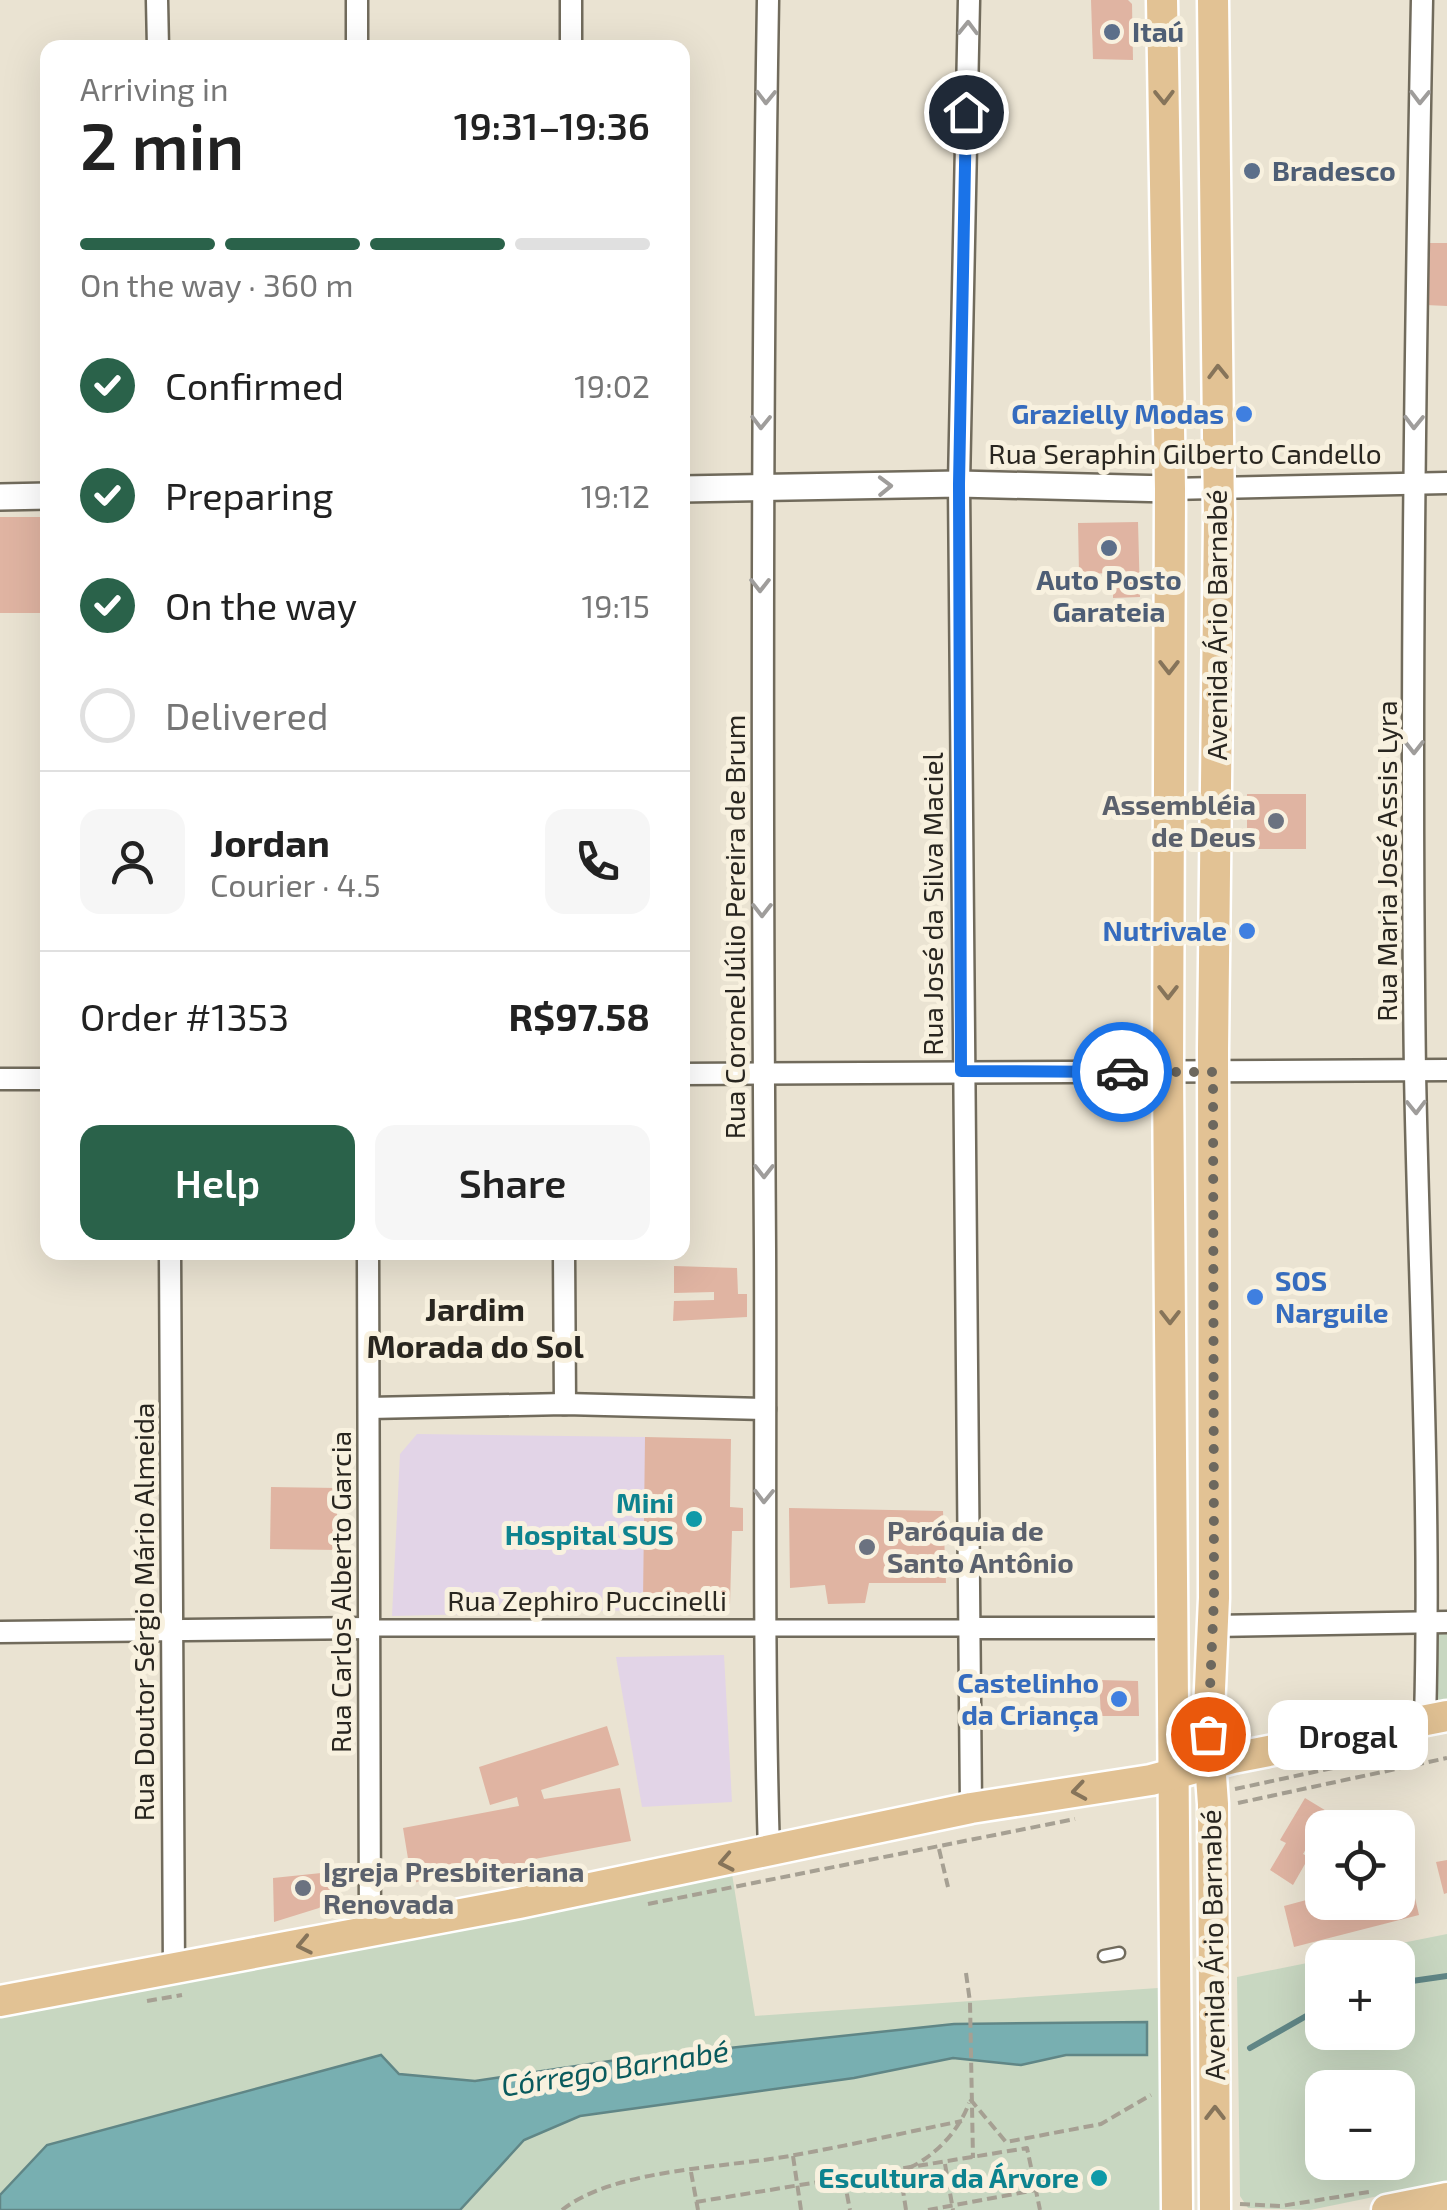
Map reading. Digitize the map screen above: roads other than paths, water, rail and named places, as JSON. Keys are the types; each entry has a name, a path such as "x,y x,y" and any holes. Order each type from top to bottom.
{"main road":[{"name":"Avenida Ário Barnabé","path":"1162,0 1170,489 1168,1073 1177,2210"},
{"name":"Avenida Ário Barnabé","path":"1213,0 1219,489 1209,1764 1228,2207"},
{"path":"0,2000 174,1971 769,1853 971,1808 1434,1728"},
{"path":"1382,2200 1432,2203"}],"street":[{"path":"156,0 158,40"},
{"path":"357,0 357,40"},
{"path":"571,0 571,40"},
{"name":"Rua Coronel Júlio Pereira de Brum","path":"768,0 760,488 765,1409 762,1628 769,1853"},
{"name":"Rua José da Silva Maciel","path":"969,0 959,484 961,1071 971,1808"},
{"name":"Rua Maria José Assis Lyra","path":"1422,0 1413,484 1416,1070 1437,1623 1434,1728"},
{"name":"Rua Seraphin Gilberto Candello","path":"690,489 959,484 1219,489 1447,484"},
{"path":"0,496 40,496"},
{"path":"690,1074 1447,1070"},
{"path":"0,1078 40,1079"},
{"name":"Rua Doutor Sérgio Mário Almeida","path":"170,1260 174,1971"},
{"name":"Rua Carlos Alberto Garcia","path":"368,1260 370,1932"},
{"path":"564,1260 565,1404"},
{"path":"370,1408 565,1404 765,1409"},
{"path":"1213,1626 1437,1623"},
{"name":"Rua Zephiro Puccinelli","path":"0,1632 1174,1628"}],"lane":[{"path":"1104,1956 1119,1953"}],"water":[{"path":"1147,2022 1147,2055 1066,2055 1021,2065 953,2058 854,2078 580,2116 524,2140 460,2210 0,2210 0,2195 47,2145 381,2055 399,2074 475,2081 617,2060 954,2024"}],"waterway":[{"name":"Córrego Barnabé","path":"1415,1981 1447,1976"},
{"name":"Córrego Barnabé","path":"1250,2048 1305,2017"}],"place":[{"name":"Itaú","path":"1112,32"},
{"name":"Bradesco","path":"1252,171"},
{"name":"Grazielly Modas","path":"1244,414"},
{"name":"Auto Posto Garateia","path":"1109,548"},
{"name":"Assembléia de Deus","path":"1276,821"},
{"name":"Nutrivale","path":"1247,931"},
{"name":"SOS Narguile","path":"1255,1297"},
{"name":"Mini Hospital SUS","path":"694,1519"},
{"name":"Paróquia de Santo Antônio","path":"867,1547"},
{"name":"Castelinho da Criança","path":"1119,1699"},
{"name":"Drogal","path":"1208,1734"},
{"name":"Igreja Presbiteriana Renovada","path":"303,1888"},
{"name":"Escultura da Árvore","path":"1099,2178"}],"district":[{"name":"Jardim Morada do Sol","path":"475,1328"}]}
